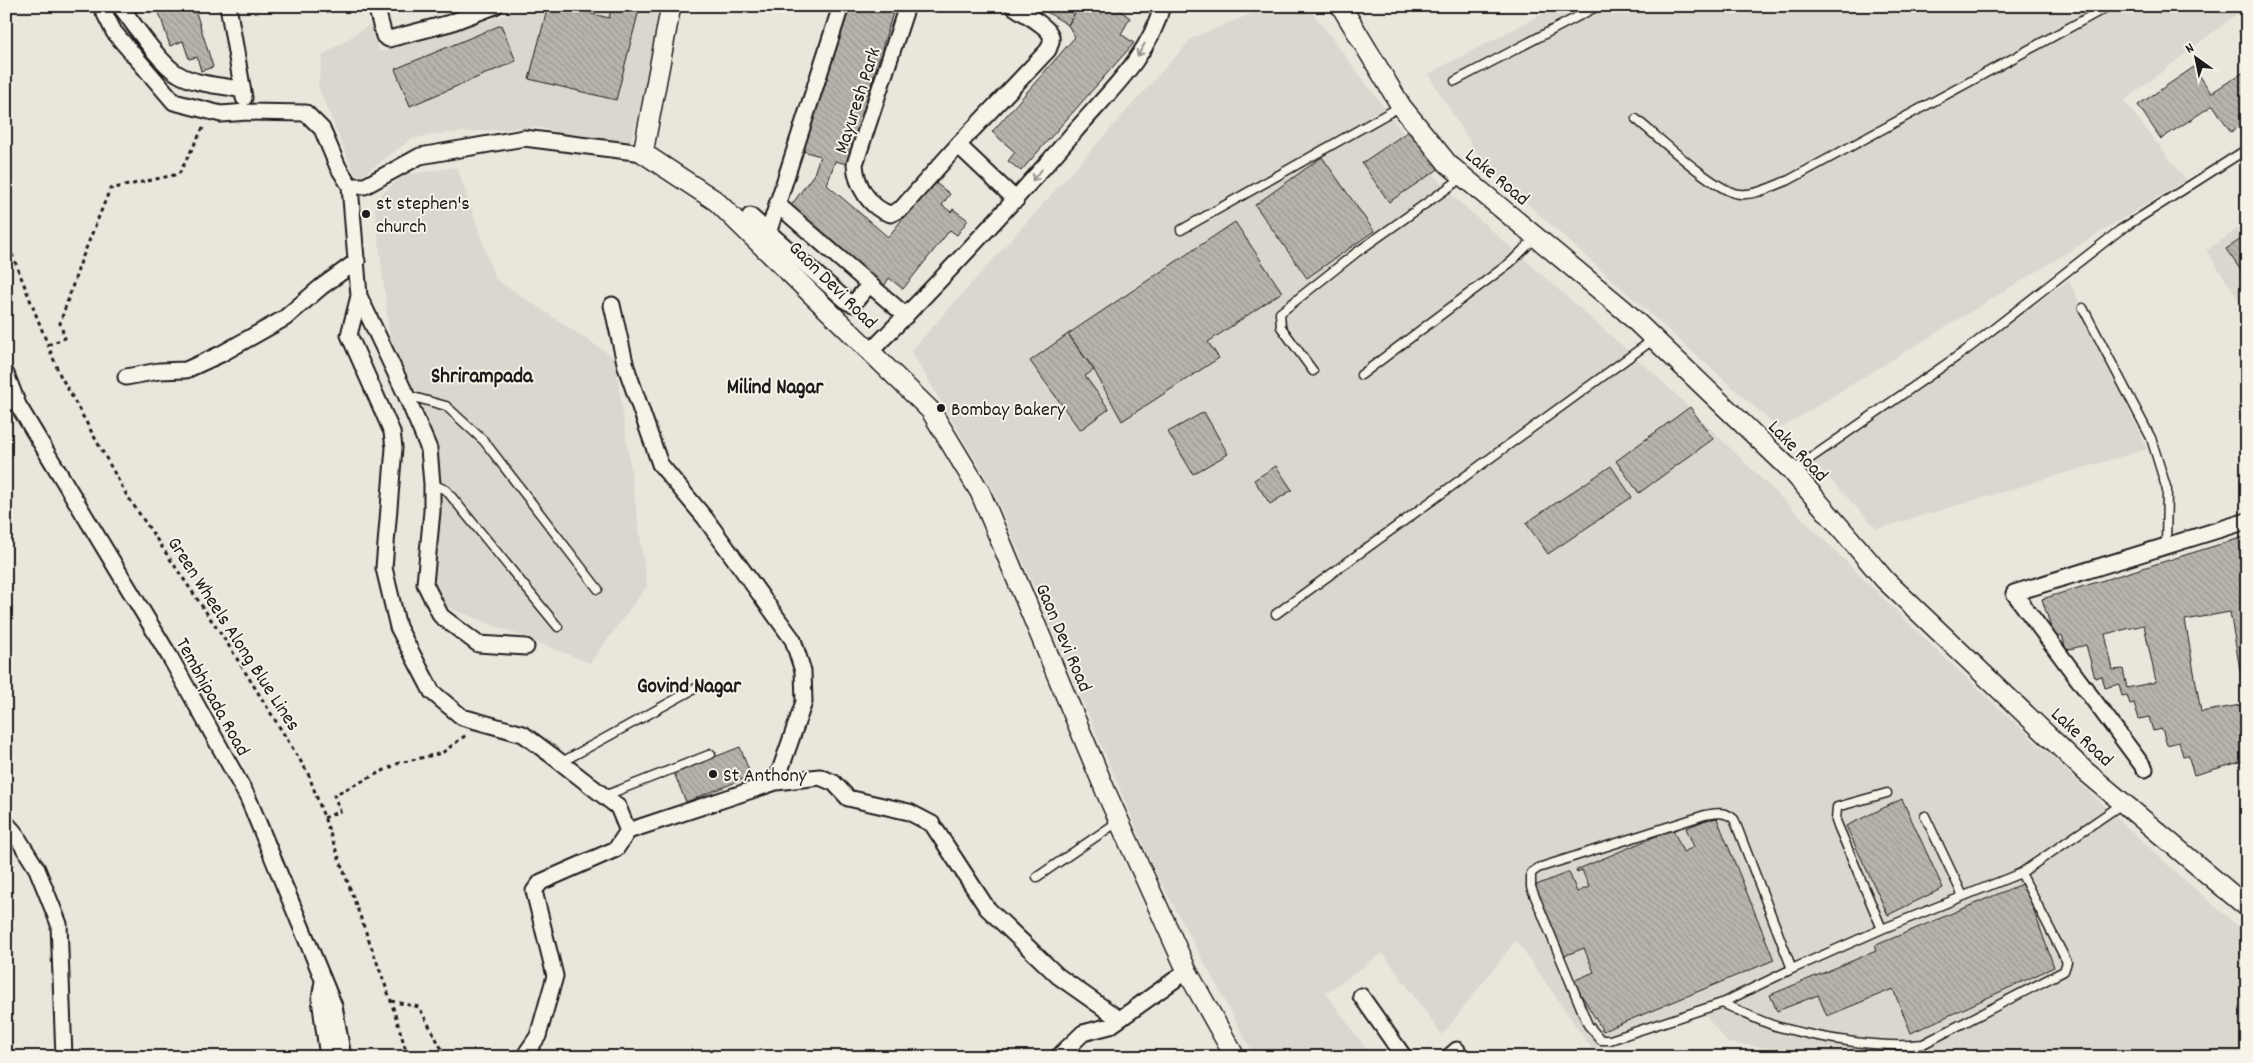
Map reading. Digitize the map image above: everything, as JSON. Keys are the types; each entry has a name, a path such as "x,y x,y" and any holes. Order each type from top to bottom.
{"street":[{"path":"101,6 114,32 174,102 221,114 247,112 306,113 322,129 338,167 350,186 360,296 429,449 432,484 425,584 441,616 478,644 526,647"},
{"path":"120,6 161,58 177,74 199,82 242,90"},
{"path":"228,6 247,112"},
{"path":"376,6 384,36 389,39 450,22 495,6"},
{"path":"643,153 672,6"},
{"path":"766,238 841,6"},
{"name":"Mayuresh Park","path":"907,6 855,164 860,187 880,211 891,214 902,208 958,145"},
{"path":"1013,6 1045,28 1052,40 1048,50 958,145 1016,200"},
{"path":"870,352 1016,200 1134,62 1158,20 1162,6"},
{"name":"Lake Road","path":"1341,6 1401,106 1448,164 1624,310 1792,472 1885,580 2085,771 2247,907"},
{"name":"Gaon Devi Road","path":"350,186 365,186 420,156 524,138 643,153 716,201 766,238 870,352 931,411 980,492 1119,821 1187,971 1235,1057"},
{"path":"777,204 906,316"},
{"path":"750,216 766,238 848,302 853,304 870,284"},
{"path":"126,377 158,371 186,370 221,354 285,318 321,287 357,261"},
{"path":"360,296 349,335 392,432 394,448 384,568 398,627 432,692 462,717 522,734 618,807 628,831"},
{"path":"612,305 626,367 660,464 705,518 793,640 803,671 804,702 776,782"},
{"name":"Tembhipada Road","path":"6,374 18,405 170,657 248,798 334,1006 344,1057"},
{"path":"2145,768 2014,593 2247,521"},
{"path":"523,1056 538,1036 555,976 534,891 540,882 616,849 628,831 776,782 820,777 834,783 848,798 909,812 932,824 987,908 1058,976 1119,1019"},
{"path":"6,823 14,832 37,869 59,924 60,1003 64,1057"},
{"path":"1058,1057 1061,1052 1083,1033 1110,1026 1187,971"},
{"path":"324,980 320,999 328,1057"},
{"path":"1361,996 1404,1057"}],"lane":[{"path":"1455,81 1598,6"},
{"path":"1636,119 1713,182 1735,193 1756,193 1789,180 2096,9 2109,6"},
{"path":"1181,230 1401,106"},
{"path":"1792,472 1965,351 2120,230 2247,149"},
{"path":"1314,371 1281,327 1280,313 1357,252 1464,177"},
{"path":"1361,375 1511,262 1536,237"},
{"path":"2083,308 2151,438 2166,490 2166,546"},
{"path":"1276,614 1654,339"},
{"path":"406,395 446,406 484,441 598,588"},
{"path":"432,484 446,490 558,627"},
{"path":"560,763 696,688"},
{"path":"604,796 712,754"},
{"path":"1882,929 1836,821 1835,813 1837,807 1887,793"},
{"path":"1792,969 1734,819 1727,814 1720,812 1705,816 1538,868 1530,873 1530,887 1588,1025 1601,1040 1610,1040 1722,1003 1882,929 2021,872 2124,803"},
{"path":"1925,816 1963,896"},
{"path":"1037,877 1119,821"},
{"path":"1722,1003 1777,1027 1828,1037 1902,1046 1923,1044 2064,972 2066,962 2021,872"}],"path":[{"path":"48,345 65,338 60,323 81,261 110,189 179,174 211,112"},
{"name":"Green Wheels Along Blue Lines","path":"6,239 59,373 126,494 229,646 308,773 391,1001 408,1057"},
{"path":"324,818 340,811 334,795 399,763 442,753 482,723"},
{"path":"391,1001 419,1007 446,1057"},
{"path":"398,1057 416,1052 417,1057"}],"shaded area":[{"path":"536,6 668,6 631,140 616,146 537,127 436,134 411,139 362,176 354,173 318,86 323,55 371,24 380,52"},
{"path":"1270,6 1312,12 1447,191 1661,380 1928,642 2180,876 2247,934 2247,1057 1844,1057 1728,1043 1705,1015 1592,1049 1516,940 1442,1035 1383,953 1326,993 1372,1057 1255,1057 1153,867 992,488 911,351 1192,38"},
{"path":"1558,6 2247,6 2124,101 2186,180 1779,429 1484,165 1428,74"},
{"path":"457,167 495,279 615,358 647,586 590,663 432,601 437,466 390,339 374,200 404,175"},
{"path":"2247,223 2247,312 2206,250"},
{"path":"2069,280 2147,449 1877,529 1809,457"}],"building":[{"path":"157,6 194,6 213,67 201,71 197,57 189,59 183,41 170,46"},
{"path":"548,6 560,6 609,18 612,6 640,6 616,100 529,79"},
{"path":"848,6 895,6 847,164 835,161 827,185 888,237 933,181 950,194 942,205 951,212 953,209 968,220 957,235 950,230 903,289 889,278 883,288 790,207 814,174 820,156 803,151"},
{"path":"1037,6 1079,6 1068,25"},
{"path":"1079,6 1115,6 1130,18 1121,34 1134,43 1021,171 1008,161 1015,152 992,132 1075,37 1068,25"},
{"path":"501,25 516,61 410,106 395,69"},
{"path":"2247,26 2247,43 2239,31"},
{"path":"2194,67 2211,93 2247,70 2247,121 2231,132 2213,105 2161,139 2138,105"},
{"path":"1413,128 1440,168 1389,202 1362,163"},
{"path":"1322,157 1374,231 1307,278 1255,205"},
{"path":"1235,222 1282,292 1208,342 1219,358 1122,421 1094,370 1068,334"},
{"path":"2247,235 2247,279 2226,249"},
{"path":"1068,334 1094,370 1085,376 1109,409 1080,430 1030,361"},
{"path":"1690,407 1713,439 1639,493 1616,461"},
{"path":"1204,412 1228,454 1193,474 1168,432"},
{"path":"1276,466 1292,490 1270,504 1254,480"},
{"path":"1611,466 1632,497 1548,554 1526,523"},
{"path":"2247,536 2247,760 2194,775 2188,755 2183,756 2179,742 2167,745 2162,729 2153,731 2149,717 2139,719 2134,703 2130,704 2127,695 2122,696 2119,684 2105,688 2102,676 2095,678 2086,645 2066,650 2062,635 2054,637 2042,599","holes":["2230,612 2246,704 2201,712 2185,620","2144,625 2156,682 2127,688 2123,669 2113,670 2105,634"]},
{"name":"St Anthony","path":"740,747 751,776 686,802 674,773"},
{"path":"1902,799 1943,888 1888,915 1846,826"},
{"path":"1716,816 1774,960 1603,1031 1573,981 1594,972 1584,948 1564,956 1534,886 1569,872 1577,892 1589,887 1582,870 1577,872 1576,870 1673,829 1683,852 1694,847 1686,828"},
{"path":"2024,883 2054,967 1911,1033 1893,989 1827,1016 1818,995 1777,1011 1770,995 1876,951 1874,946"}],"place":[{"name":"st stephen's church","path":"366,214"},
{"name":"Bombay Bakery","path":"941,408"},
{"name":"St Anthony","path":"713,774"}],"district":[{"name":"Shrirampada","path":"482,375"},
{"name":"Milind Nagar","path":"775,386"},
{"name":"Govind Nagar","path":"689,685"}]}
